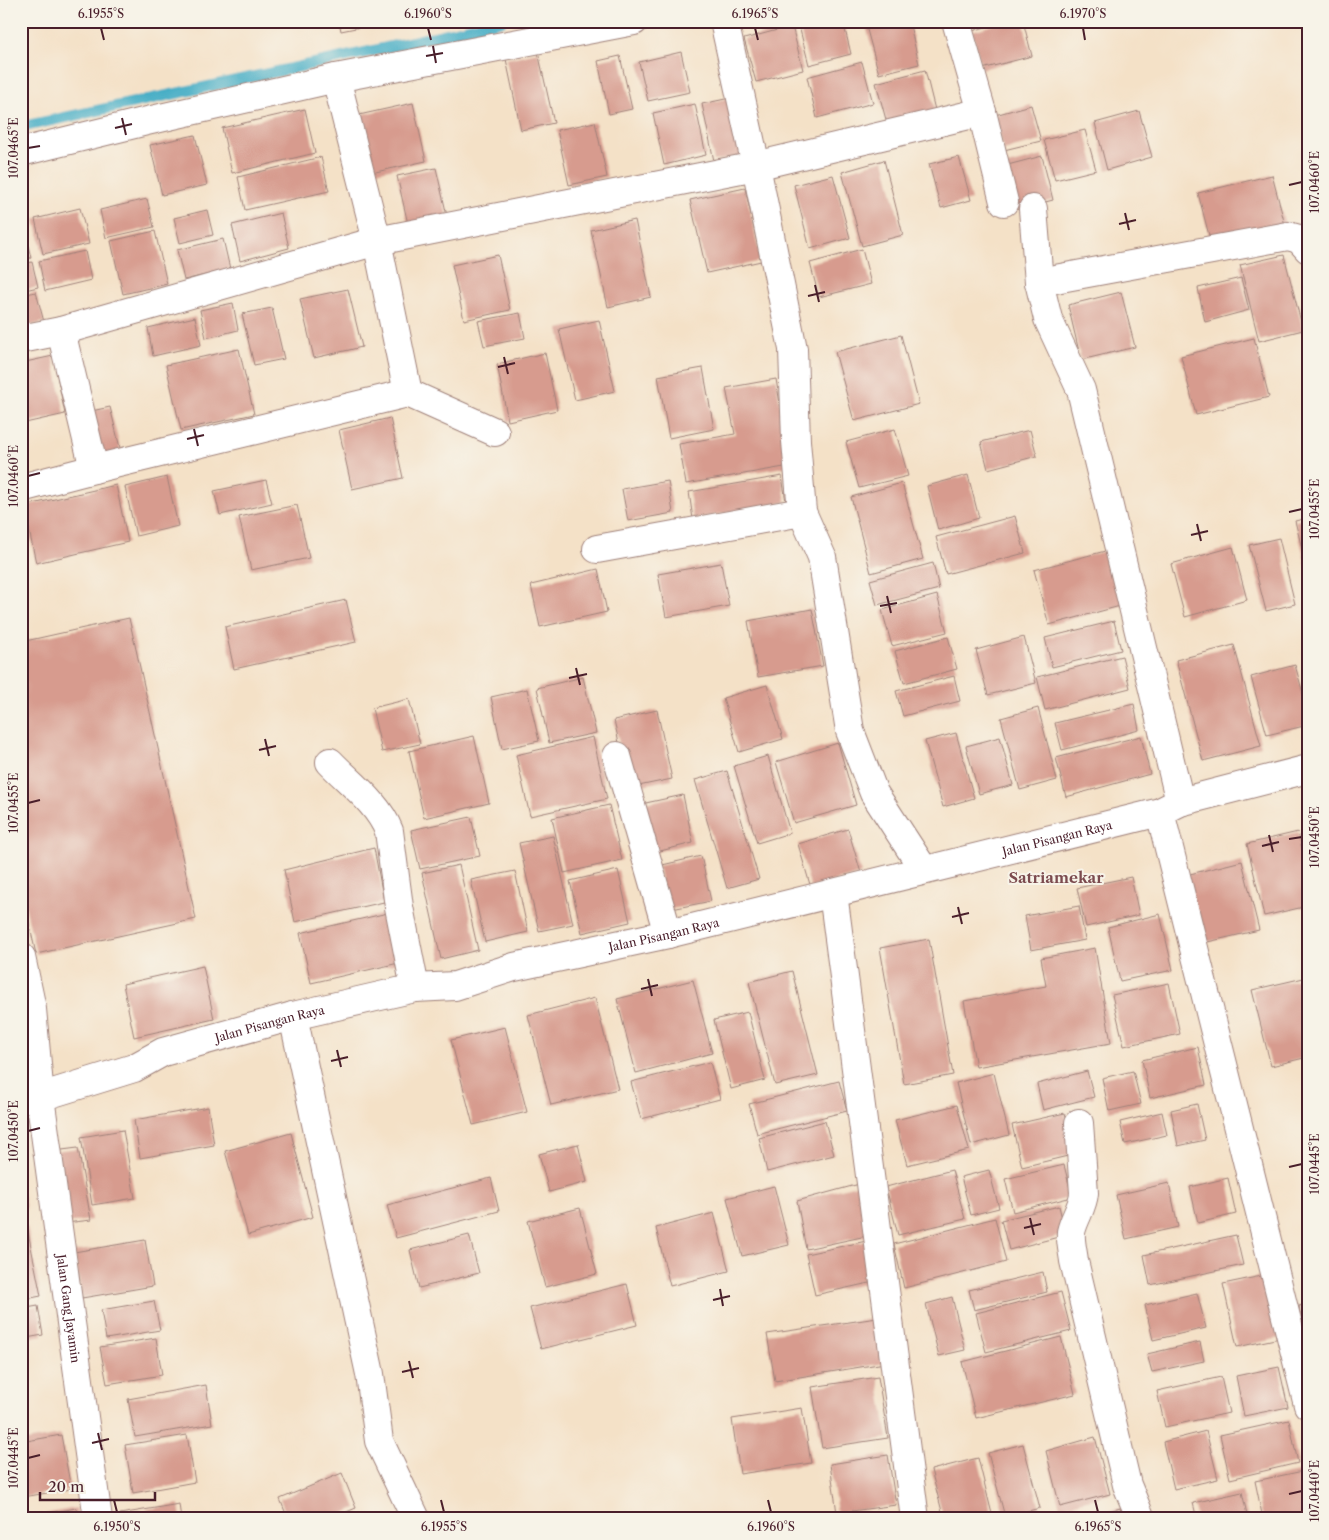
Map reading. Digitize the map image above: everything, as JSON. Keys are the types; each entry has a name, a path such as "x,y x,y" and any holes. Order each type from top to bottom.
{"street":[{"path":"21,152 336,78 634,21"},
{"path":"724,21 793,349 796,441 802,512 822,557 850,730 874,793 924,870"},
{"path":"956,21 982,112 1004,202"},
{"path":"336,78 377,241 408,393"},
{"path":"21,339 61,331 377,241 756,166 982,112"},
{"path":"1033,209 1039,282 1048,319 1081,390 1170,807 1308,1405"},
{"path":"1039,282 1288,236 1299,239 1308,249"},
{"path":"61,331 94,469"},
{"path":"21,488 408,393 495,432"},
{"path":"597,549 802,512"},
{"path":"617,756 668,934"},
{"path":"330,762 376,808 389,831 399,907 415,988"},
{"name":"Jalan Pisangan Raya","path":"31,1098 134,1068 163,1052 293,1016 415,988 455,986 514,967 668,934 833,893 1170,807 1308,769"},
{"path":"833,893 915,1519"},
{"name":"Jalan Gang Jayamin","path":"21,958 32,1009 31,1098 98,1519"},
{"path":"293,1016 370,1374 379,1440 416,1519"},
{"path":"1079,1123 1084,1193 1083,1203 1072,1230 1071,1238 1074,1261 1127,1484 1141,1519"}],"building":[{"path":"339,21 385,21 385,22 341,31"},
{"path":"843,21 851,54 809,65 798,22"},
{"path":"883,21 909,21 919,64 879,74 866,26"},
{"path":"1007,21 1023,21 1032,56 982,69 972,31"},
{"path":"792,26 803,70 756,82 744,39"},
{"path":"538,52 554,123 521,130 506,59"},
{"path":"681,52 690,92 648,101 639,62"},
{"path":"620,56 632,109 609,114 598,61"},
{"path":"862,62 873,103 817,118 807,77"},
{"path":"925,70 936,114 888,127 876,83"},
{"path":"730,98 742,156 714,161 702,104"},
{"path":"413,103 426,161 371,173 359,115"},
{"path":"695,104 706,155 664,165 653,113"},
{"path":"1031,105 1041,141 1004,150 995,115"},
{"path":"305,109 315,153 232,173 222,128"},
{"path":"1139,111 1152,157 1107,170 1095,123"},
{"path":"595,122 607,177 569,185 557,130"},
{"path":"1085,130 1096,170 1055,180 1044,140"},
{"path":"195,135 207,185 162,195 150,145"},
{"path":"1042,156 1053,200 1011,211 1000,167"},
{"path":"321,157 329,191 245,210 238,177"},
{"path":"959,157 971,200 941,208 929,164"},
{"path":"884,160 903,235 862,246 842,172"},
{"path":"436,168 447,216 408,224 397,176"},
{"path":"833,175 850,238 810,249 794,185"},
{"path":"1272,175 1285,225 1211,243 1198,193"},
{"path":"745,188 761,261 707,273 690,200"},
{"path":"147,199 154,227 106,238 100,210"},
{"path":"21,207 25,220 21,221"},
{"path":"80,208 89,244 43,254 35,219"},
{"path":"207,210 213,235 180,243 174,218"},
{"path":"281,213 289,248 240,261 232,225"},
{"path":"635,220 651,297 608,307 591,230"},
{"path":"24,228 31,258 21,261 21,229"},
{"path":"155,231 167,284 123,294 111,241"},
{"path":"223,239 230,269 184,280 177,250"},
{"path":"862,249 871,284 819,297 810,263"},
{"path":"85,251 91,280 45,291 39,261"},
{"path":"498,255 510,310 464,320 452,265"},
{"path":"1284,255 1303,330 1259,341 1240,265"},
{"path":"32,262 38,287 21,291 21,265"},
{"path":"1241,278 1249,310 1205,322 1198,288"},
{"path":"348,289 362,347 314,358 300,299"},
{"path":"36,292 44,322 21,328 21,295"},
{"path":"1121,292 1135,347 1081,360 1068,305"},
{"path":"233,303 238,330 206,338 200,310"},
{"path":"272,308 284,359 254,365 242,314"},
{"path":"520,313 525,338 484,346 478,321"},
{"path":"195,317 201,345 153,356 148,328"},
{"path":"599,320 615,391 575,400 559,329"},
{"path":"901,335 919,404 854,421 835,352"},
{"path":"1254,338 1269,397 1196,415 1181,356"},
{"path":"239,349 254,414 181,430 166,365"},
{"path":"545,353 557,410 508,421 497,364"},
{"path":"53,356 65,414 21,424 21,363"},
{"path":"703,368 714,429 669,438 658,376"},
{"path":"776,379 790,466 686,484 679,444 735,434 726,388"},
{"path":"110,407 121,452 96,458 87,412"},
{"path":"390,418 403,478 352,489 339,430"},
{"path":"895,429 908,476 859,488 846,442"},
{"path":"1030,430 1037,456 988,469 981,442"},
{"path":"968,475 979,518 938,530 927,486"},
{"path":"782,476 786,502 693,519 689,492"},
{"path":"167,477 178,526 136,536 125,487"},
{"path":"266,480 272,503 220,515 214,491"},
{"path":"668,481 673,513 628,521 622,489"},
{"path":"902,483 923,559 871,573 851,497"},
{"path":"116,485 128,542 36,563 24,506"},
{"path":"297,505 309,558 251,570 239,517"},
{"path":"1015,516 1025,553 946,574 936,537"},
{"path":"1308,518 1308,568 1307,568 1295,521"},
{"path":"1279,538 1295,604 1266,611 1249,545"},
{"path":"1233,547 1247,600 1185,617 1171,564"},
{"path":"1109,550 1124,605 1049,625 1034,570"},
{"path":"721,563 729,606 666,617 658,574"},
{"path":"933,563 939,589 877,605 870,580"},
{"path":"598,569 607,612 540,627 531,585"},
{"path":"937,595 947,632 892,646 882,610"},
{"path":"346,600 356,642 234,669 225,627"},
{"path":"812,609 823,666 758,677 748,621"},
{"path":"129,618 196,919 36,954 21,887 21,642"},
{"path":"1114,621 1121,650 1052,667 1045,638"},
{"path":"948,637 957,669 904,683 895,651"},
{"path":"1024,637 1036,683 988,695 976,650"},
{"path":"1234,645 1261,746 1203,761 1176,660"},
{"path":"1122,656 1130,688 1045,710 1037,677"},
{"path":"1295,665 1308,711 1308,725 1267,735 1251,677"},
{"path":"954,676 960,701 903,716 896,691"},
{"path":"583,677 596,733 549,743 537,688"},
{"path":"767,685 783,739 739,752 723,698"},
{"path":"527,689 539,741 502,749 491,697"},
{"path":"409,699 420,744 382,752 372,708"},
{"path":"1134,704 1139,730 1062,750 1055,723"},
{"path":"1038,708 1057,780 1020,790 1001,718"},
{"path":"657,710 672,779 629,788 614,720"},
{"path":"956,733 974,798 943,807 925,741"},
{"path":"474,736 489,803 424,818 409,751"},
{"path":"1141,736 1150,774 1066,797 1056,758"},
{"path":"593,737 607,799 530,816 516,755"},
{"path":"1000,737 1013,785 979,794 966,746"},
{"path":"838,743 856,805 794,823 776,762"},
{"path":"768,756 790,833 757,843 734,766"},
{"path":"727,771 759,879 727,888 695,780"},
{"path":"683,795 693,843 652,853 641,804"},
{"path":"609,805 622,860 564,873 552,818"},
{"path":"1308,810 1308,823 1307,824 1304,811"},
{"path":"471,817 480,856 420,869 411,830"},
{"path":"848,829 861,873 811,888 798,844"},
{"path":"1298,832 1308,874 1308,906 1264,916 1247,844"},
{"path":"553,836 573,924 539,931 519,843"},
{"path":"374,848 384,902 295,922 284,870"},
{"path":"701,856 711,901 667,910 658,866"},
{"path":"1242,861 1259,930 1199,944 1182,876"},
{"path":"459,865 478,950 441,959 422,873"},
{"path":"618,870 630,922 582,933 570,881"},
{"path":"515,871 528,932 485,942 471,880"},
{"path":"1131,877 1139,915 1086,927 1077,888"},
{"path":"1079,906 1085,940 1031,950 1025,916"},
{"path":"392,912 403,962 311,983 300,933"},
{"path":"1160,914 1173,970 1120,981 1108,927"},
{"path":"929,939 953,1075 904,1084 880,948"},
{"path":"1095,948 1111,1043 976,1067 964,1001 1046,986 1041,958"},
{"path":"203,966 214,1019 134,1037 123,984"},
{"path":"792,971 818,1075 775,1085 749,982"},
{"path":"1308,977 1308,1057 1271,1066 1252,990"},
{"path":"693,980 712,1053 636,1073 617,999"},
{"path":"1169,983 1180,1034 1124,1046 1112,995"},
{"path":"595,998 618,1089 551,1105 528,1015"},
{"path":"748,1012 765,1080 731,1089 714,1020"},
{"path":"505,1027 527,1112 473,1125 451,1040"},
{"path":"1198,1047 1206,1085 1150,1098 1142,1060"},
{"path":"710,1062 720,1099 641,1119 631,1082"},
{"path":"1087,1071 1094,1097 1043,1110 1037,1084"},
{"path":"1133,1071 1141,1104 1109,1111 1102,1078"},
{"path":"994,1073 1009,1135 971,1145 956,1083"},
{"path":"839,1081 847,1111 757,1134 749,1104"},
{"path":"1197,1104 1205,1140 1178,1146 1171,1110"},
{"path":"957,1105 969,1150 907,1165 895,1120"},
{"path":"208,1107 214,1145 140,1158 134,1120"},
{"path":"1162,1112 1167,1135 1125,1144 1120,1122"},
{"path":"1065,1113 1076,1154 1022,1167 1012,1125"},
{"path":"825,1121 834,1155 767,1172 759,1138"},
{"path":"123,1130 135,1198 92,1205 81,1137"},
{"path":"291,1133 313,1217 248,1235 225,1151"},
{"path":"578,1144 587,1182 549,1192 539,1154"},
{"path":"78,1148 91,1220 66,1223 54,1151"},
{"path":"1064,1165 1072,1197 1013,1212 1005,1179"},
{"path":"952,1170 965,1219 898,1235 886,1187"},
{"path":"989,1170 999,1208 971,1215 961,1177"},
{"path":"491,1178 499,1211 396,1238 387,1205"},
{"path":"1228,1178 1236,1214 1198,1223 1190,1187"},
{"path":"863,1183 871,1235 806,1249 797,1201"},
{"path":"1169,1183 1178,1227 1126,1239 1116,1195"},
{"path":"21,1186 26,1208 21,1209"},
{"path":"774,1186 789,1245 742,1256 727,1198"},
{"path":"1059,1206 1066,1235 1009,1250 1001,1220"},
{"path":"580,1208 597,1274 545,1287 528,1221"},
{"path":"714,1213 729,1271 670,1286 656,1228"},
{"path":"995,1218 1006,1262 904,1288 894,1244"},
{"path":"27,1227 41,1296 21,1300 21,1228"},
{"path":"469,1235 479,1273 419,1288 410,1250"},
{"path":"1236,1235 1243,1265 1150,1285 1144,1255"},
{"path":"145,1240 153,1286 82,1298 74,1252"},
{"path":"871,1240 878,1281 815,1295 806,1254"},
{"path":"1043,1272 1047,1292 974,1310 969,1290"},
{"path":"1266,1275 1280,1338 1237,1347 1223,1284"},
{"path":"627,1284 637,1325 541,1349 530,1308"},
{"path":"1061,1292 1071,1331 986,1352 976,1313"},
{"path":"1197,1293 1206,1328 1153,1340 1145,1305"},
{"path":"952,1297 965,1350 939,1356 926,1304"},
{"path":"154,1301 160,1330 106,1339 101,1310"},
{"path":"1308,1304 1308,1349 1306,1349 1299,1306"},
{"path":"38,1306 43,1335 21,1339 21,1309"},
{"path":"884,1317 891,1362 775,1381 767,1334"},
{"path":"1061,1337 1075,1394 976,1418 962,1362"},
{"path":"156,1338 162,1375 107,1384 100,1347"},
{"path":"1200,1342 1204,1361 1152,1372 1147,1354"},
{"path":"1279,1367 1288,1407 1244,1416 1236,1376"},
{"path":"878,1377 888,1438 822,1448 812,1387"},
{"path":"1221,1377 1229,1413 1165,1427 1157,1391"},
{"path":"206,1385 212,1424 135,1437 128,1399"},
{"path":"802,1408 811,1463 740,1474 732,1419"},
{"path":"1289,1420 1298,1463 1230,1479 1220,1435"},
{"path":"1206,1431 1218,1479 1174,1489 1163,1442"},
{"path":"61,1435 71,1489 23,1497 21,1488 21,1442"},
{"path":"187,1435 195,1482 133,1493 125,1445"},
{"path":"1095,1437 1110,1494 1060,1507 1046,1451"},
{"path":"1023,1444 1040,1508 1005,1517 988,1453"},
{"path":"888,1455 896,1505 837,1513 830,1464"},
{"path":"978,1458 992,1514 974,1519 944,1519 931,1470"},
{"path":"1308,1470 1308,1519 1263,1519 1255,1481"},
{"path":"342,1473 356,1508 330,1519 288,1519 280,1499"},
{"path":"1242,1492 1248,1519 1197,1519 1193,1503"},
{"path":"179,1504 181,1519 121,1519 120,1514"},
{"path":"76,1508 78,1519 23,1519 23,1518"},
{"path":"1120,1508 1124,1519 1087,1519 1087,1518"},
{"path":"888,1514 888,1519 846,1519 846,1517"}],"waterway":[{"path":"21,127 501,21"}],"district":[{"name":"Satriamekar","path":"1056,877"}]}
